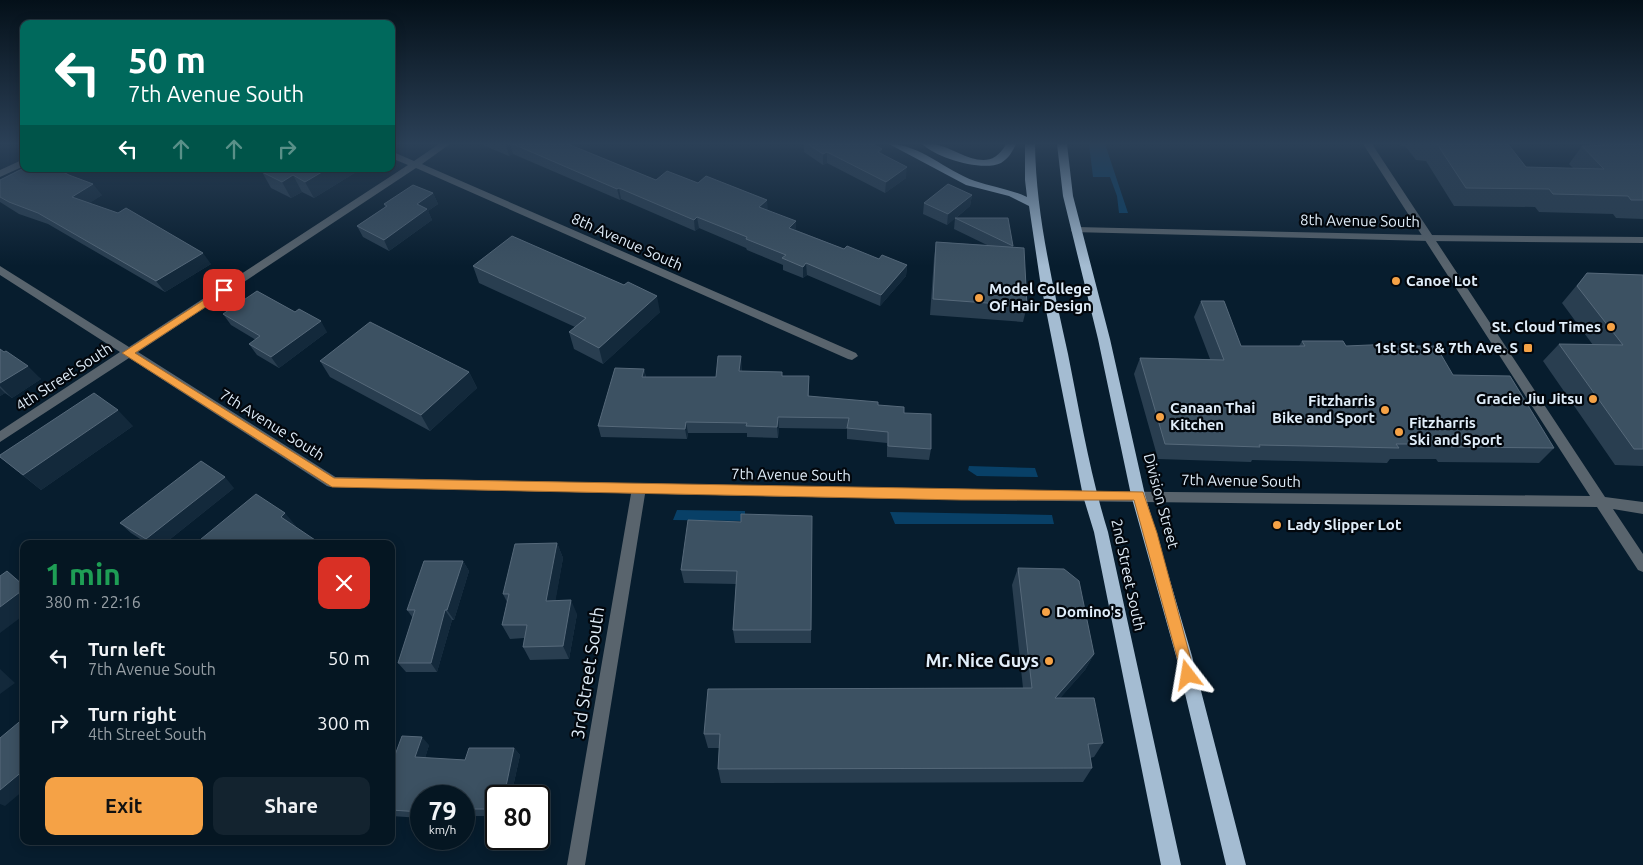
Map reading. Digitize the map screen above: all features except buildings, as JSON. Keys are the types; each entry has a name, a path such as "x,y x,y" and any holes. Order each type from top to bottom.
{"highway":[{"path":"975,184 1014,194 1034,204"},
{"name":"2nd Street South","path":"1031,184 1046,280 1090,496 1101,532 1171,865"},
{"name":"Division Street","path":"1067,184 1076,230 1104,339 1138,496 1184,656 1236,865"}],"street":[{"name":"4th Street South","path":"0,437 385,184"},
{"name":"8th Avenue South","path":"459,184 852,356"},
{"path":"1393,184 1643,566"},
{"name":"8th Avenue South","path":"1076,230 1428,238 1643,240"},
{"name":"7th Avenue South","path":"0,270 332,482 951,495 1600,502 1643,508"},
{"name":"3rd Street South","path":"576,865 638,488"}],"shaded area":[{"path":"1113,184 1118,184 1128,213 1119,213 1117,196"},
{"path":"969,466 1035,468 1038,477 977,476 968,470"},
{"path":"677,510 745,511 745,521 673,520"},
{"path":"890,512 1052,515 1054,524 895,524"}],"place":[{"name":"Canoe Lot","path":"1396,281"},
{"name":"Model College Of Hair Design","path":"979,298"},
{"name":"St. Cloud Times","path":"1611,327"},
{"name":"1st St. S & 7th Ave. S","path":"1528,348"},
{"name":"Gracie Jiu Jitsu","path":"1593,399"},
{"name":"Fitzharris Bike and Sport","path":"1385,410"},
{"name":"Canaan Thai Kitchen","path":"1160,417"},
{"name":"Fitzharris Ski and Sport","path":"1399,432"},
{"name":"Lady Slipper Lot","path":"1277,525"},
{"name":"Domino's","path":"1046,612"},
{"name":"Mr. Nice Guys","path":"1049,661"}],"route":[{"path":"224,290 128,353 332,482 961,495 1138,496 1150,533 1188,675"}]}
